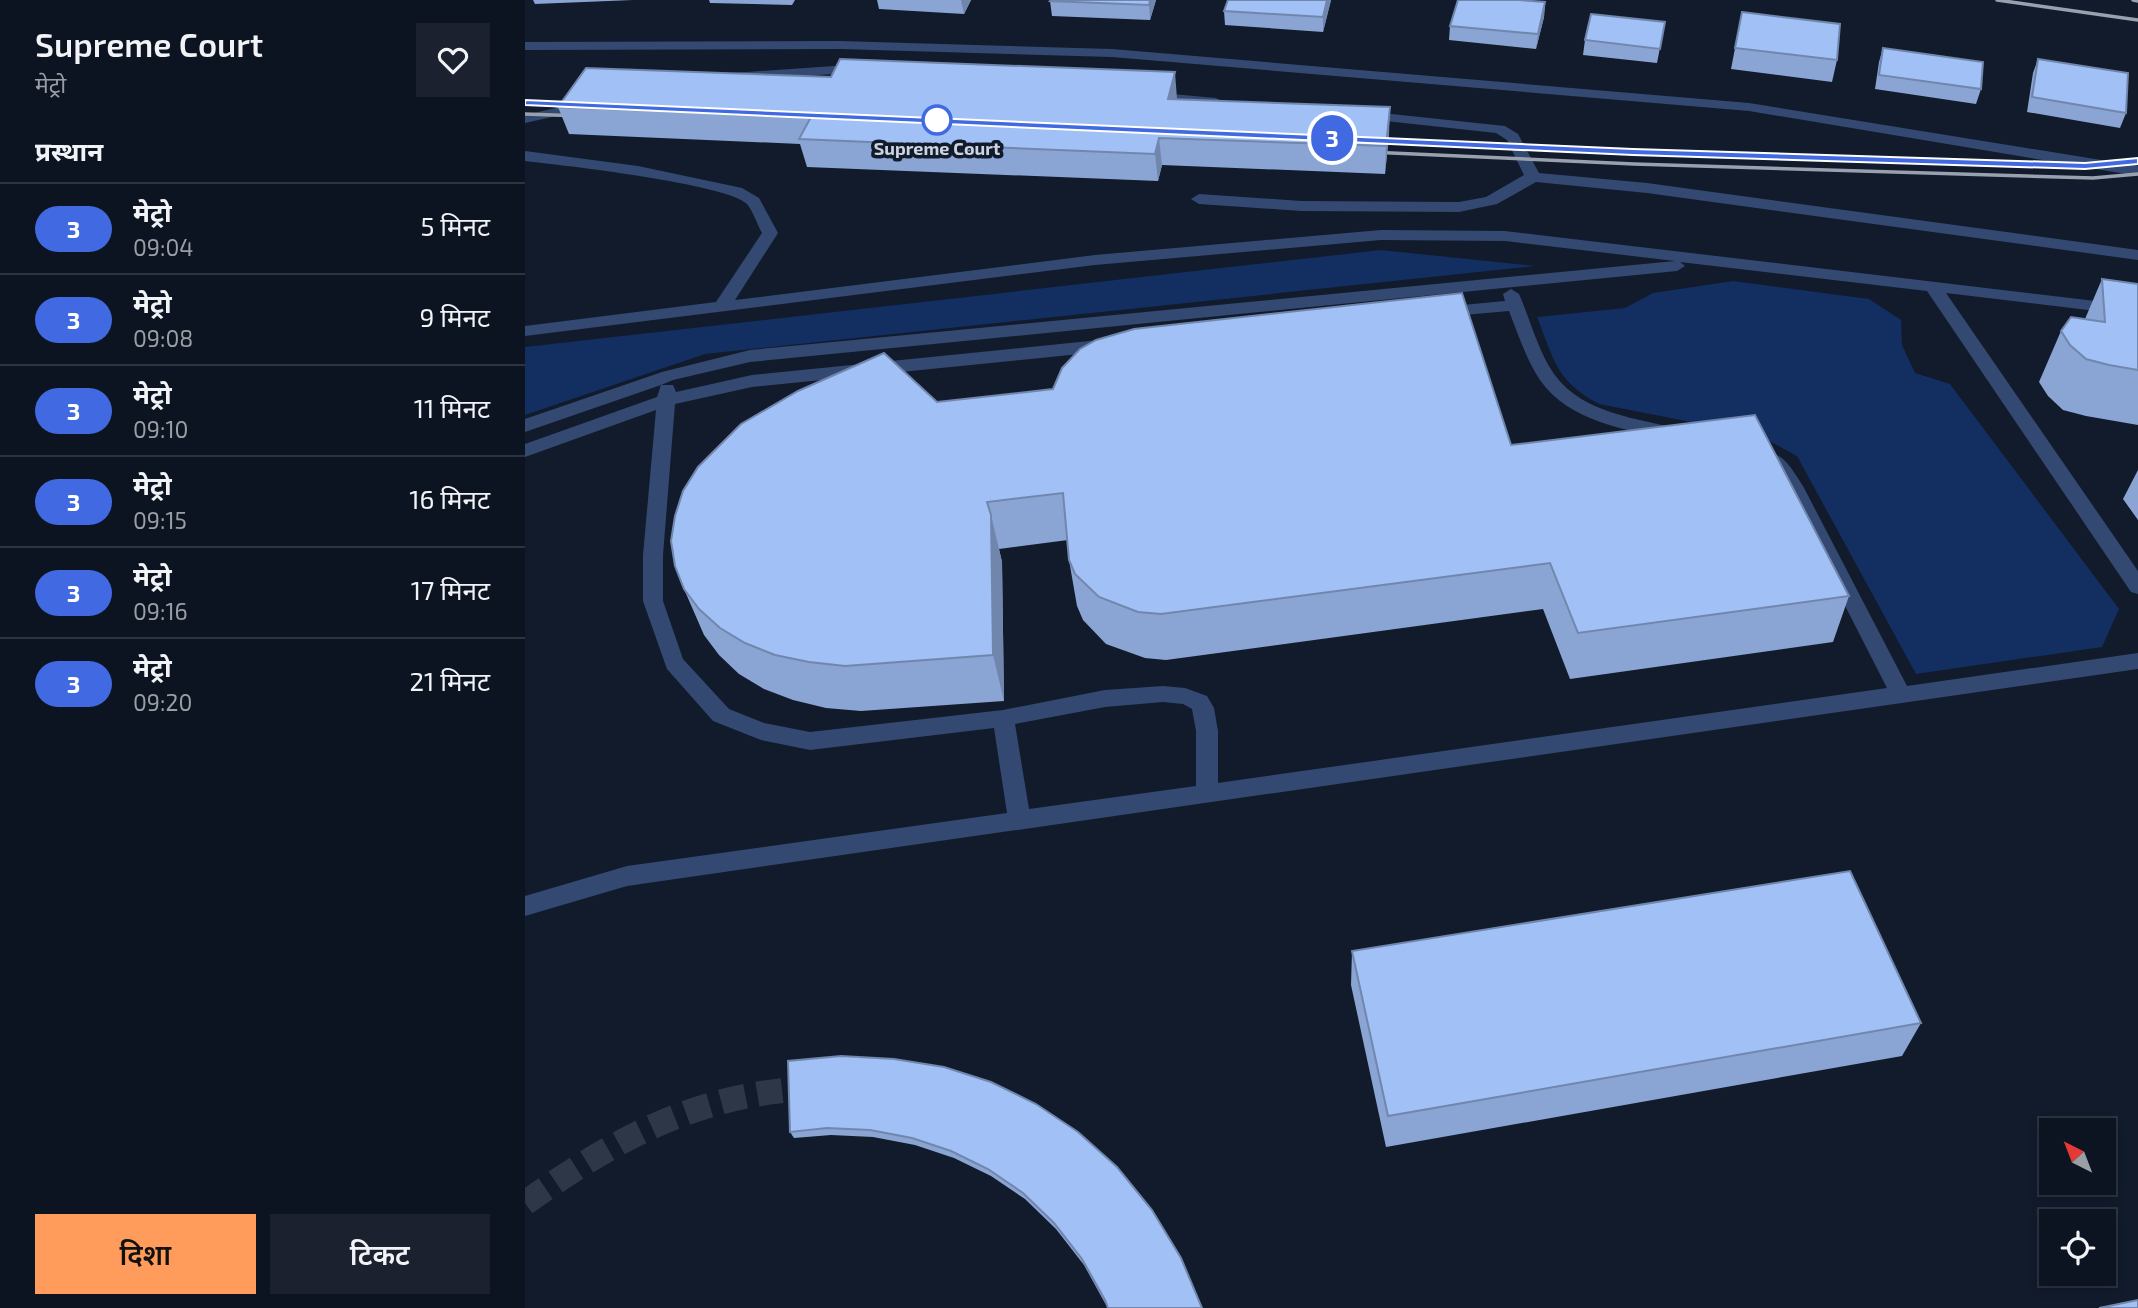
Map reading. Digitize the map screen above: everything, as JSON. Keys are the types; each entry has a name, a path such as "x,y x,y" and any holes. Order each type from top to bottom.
{"street":[{"path":"525,46 840,45 1112,52 1749,107 2138,170"},
{"path":"715,78 834,70 875,73"},
{"path":"1132,95 1227,103"},
{"path":"525,118 607,101"},
{"path":"1349,114 1500,129 1513,137 1533,177"},
{"path":"525,156 638,171 736,191 753,201 770,233 722,306"},
{"path":"1199,199 1301,206 1459,206 1491,201 1533,177 1647,188 2138,255"},
{"path":"525,331 1095,260 1381,235 1505,236 2138,311"},
{"path":"525,426 668,376 750,356 1718,262"},
{"path":"1506,282 1547,377 1568,398 1604,419 1694,438"},
{"path":"1933,287 2138,587"},
{"path":"1418,314 1515,305"},
{"path":"525,451 666,400 752,380 1127,343"},
{"path":"668,376 653,555 653,601 674,663 721,715 761,731 810,741 1003,718 1062,704 1177,692 1199,702 1206,715 1207,792"},
{"path":"1746,449 1778,463 1796,491 1901,695"},
{"path":"525,906 627,876 2138,661"},
{"path":"1003,718 1019,819"}],"shaded area":[{"path":"1381,250 1535,266 705,354 525,415 525,347"},
{"path":"1733,281 1869,299 1901,320 1902,345 1915,373 1950,384 2119,609 2102,647 1916,674 1797,456 1758,435 1599,404 1565,378 1558,368 1537,317 1625,308 1653,293"}],"building":[{"path":"1051,0 1150,0 1149,5"},
{"path":"1228,0 1327,0 1323,17 1224,11"},
{"path":"1458,0 1545,2 1538,34 1450,26"},
{"path":"1742,12 1840,24 1837,60 1735,48"},
{"path":"1591,14 1665,22 1660,49 1585,40"},
{"path":"1883,48 1983,62 1981,89 1879,75"},
{"path":"840,59 1175,72 1168,99 1390,107 1386,146 1159,138 1155,154 799,139 811,117 558,107 586,68 831,77"},
{"path":"2038,59 2128,73 2126,113 2032,97"},
{"path":"2102,279 2138,284 2138,370 2086,359 2070,345 2061,331 2071,317 2105,322"},
{"path":"1462,293 1511,445 1755,415 1849,596 1578,633 1550,563 1161,614 1138,612 1099,597 1075,574 1069,560 1063,493 987,502 991,515 993,655 845,666 775,655 745,643 720,628 699,609 684,589 675,566 671,541 675,516 683,491 698,467 741,424 798,391 884,353 937,402 1053,389 1062,368 1080,349 1096,340 1134,329"},
{"path":"1850,871 1921,1023 1388,1116 1352,951"},
{"path":"841,1056 894,1059 944,1067 991,1082 1036,1104 1078,1132 1117,1167 1152,1210 1181,1258 1202,1308 1108,1308 1082,1259 1054,1223 1023,1193 988,1169 951,1151 912,1138 870,1130 827,1128 790,1132 788,1061"},
{"path":"2138,1300 2138,1308 2099,1308"}],"tunnel":[{"path":"525,1203 593,1158 661,1123 734,1099 815,1088"}],"railway":[{"path":"1997,0 2138,20"},
{"path":"2133,0 2138,1"},
{"path":"525,103 581,105"},
{"path":"525,114 582,116"},
{"path":"1368,140 1633,152 2085,166 2138,161"},
{"path":"1369,152 1634,164 2093,178 2138,174"}],"metro line":[{"name":"3","path":"525,103 1633,152 2085,166 2138,161"}],"place":[{"name":"Supreme Court","path":"937,120"}]}
